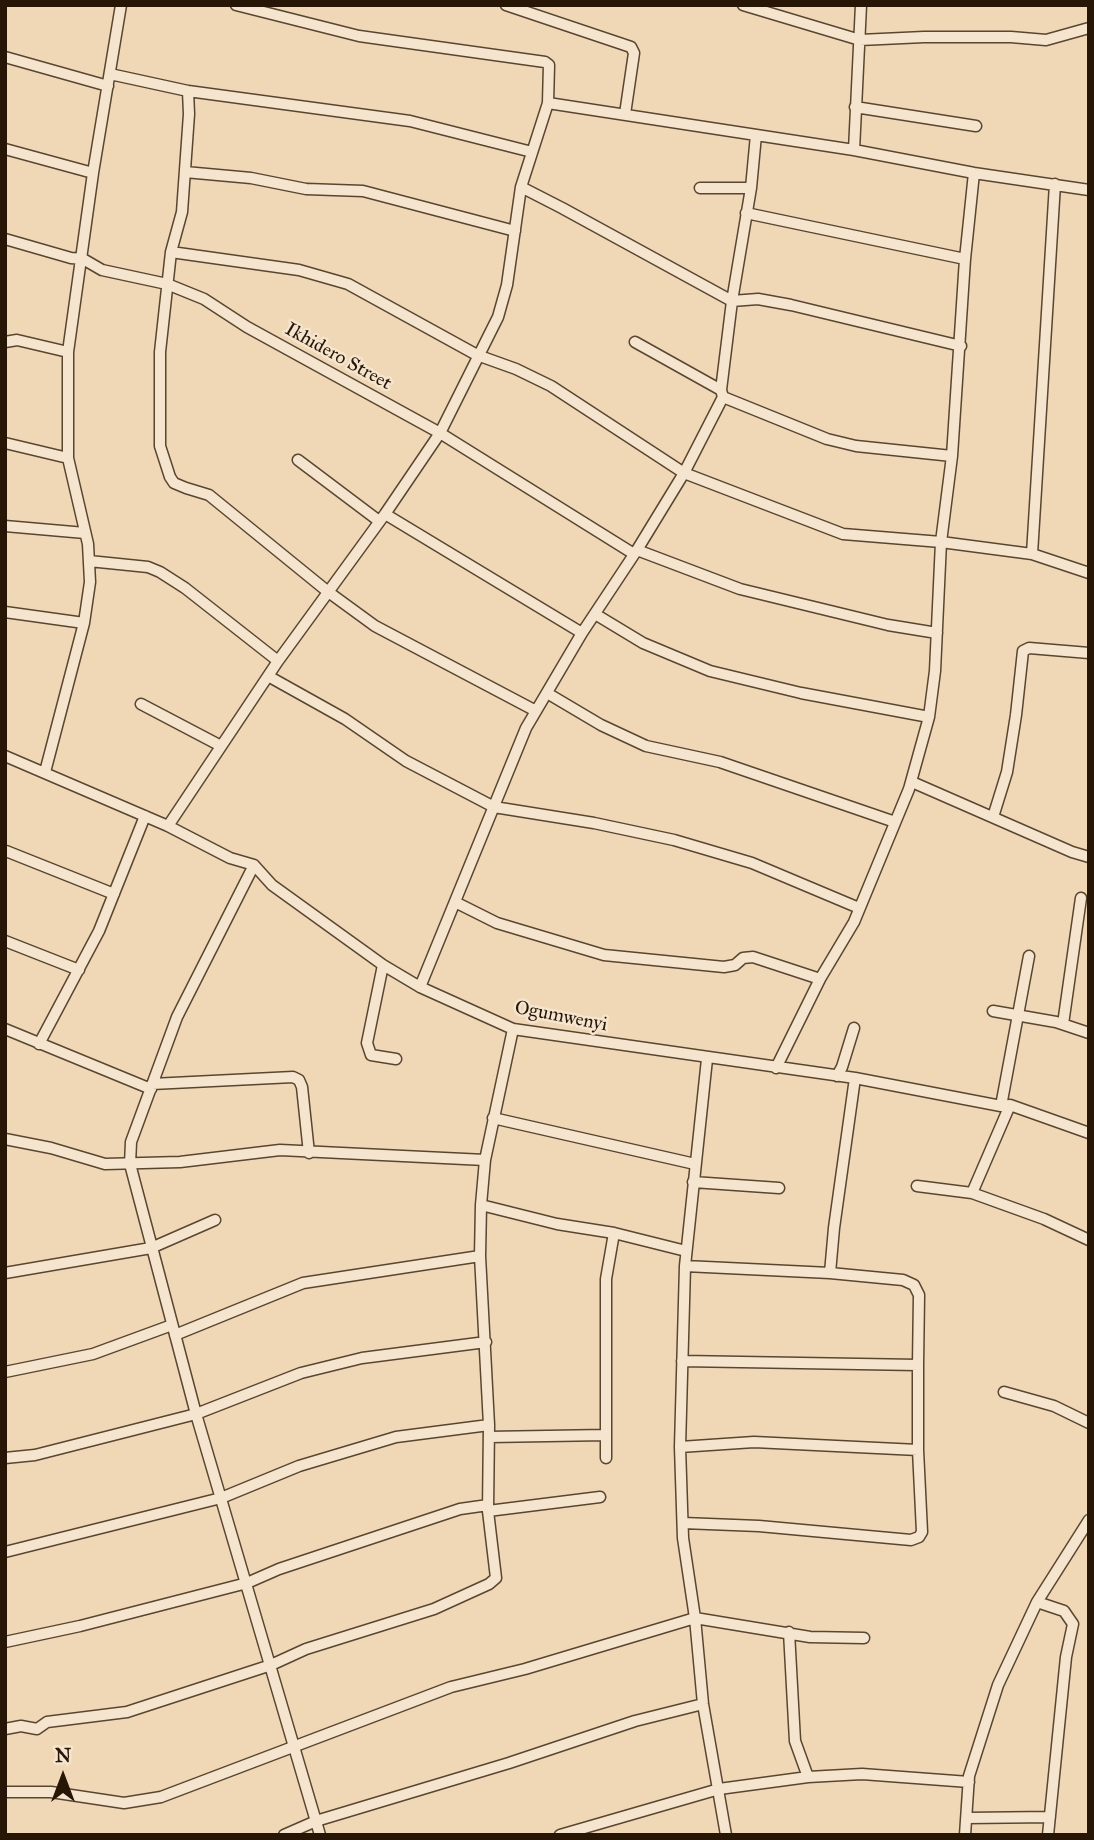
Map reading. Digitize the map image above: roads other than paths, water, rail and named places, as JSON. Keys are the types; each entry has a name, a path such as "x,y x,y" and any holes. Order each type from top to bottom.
{"street":[{"path":"45,772 84,623 90,582 85,533 68,458 68,352 93,173 121,5"},
{"path":"167,826 278,661 440,433 498,317 507,285 521,187 548,103 549,65 545,62 359,36 236,5"},
{"path":"506,5 631,47 634,53 625,114"},
{"path":"743,5 859,40 924,37 1011,37 1046,40 1089,28"},
{"path":"854,150 860,5"},
{"path":"5,57 108,86"},
{"path":"110,74 188,91 410,121 532,152"},
{"path":"188,91 189,114 181,212 171,252 160,352 160,446 170,477 174,483 209,495 327,591 375,626 536,711"},
{"path":"548,103 854,150 974,173 1089,190"},
{"path":"855,107 976,126"},
{"path":"420,987 518,748 536,711 684,472 722,393 732,301 751,188 756,135"},
{"path":"5,149 93,173"},
{"path":"185,172 251,178 306,189 363,191 515,231"},
{"path":"776,1068 859,908 912,782 929,717 937,633 941,542 952,456 965,258 974,173"},
{"path":"1032,554 1055,184"},
{"path":"521,187 732,301 758,299 791,305 961,345"},
{"path":"700,188 751,188"},
{"path":"746,213 965,258"},
{"name":"Ikhidero Street","path":"5,239 83,259 102,270 167,284 204,299 247,327 440,433 636,552 740,589 888,625 937,633"},
{"path":"171,252 299,270 348,284 477,355 516,369 551,386 684,472 844,534 941,542 1032,554 1089,573"},
{"path":"5,342 17,340 68,352"},
{"path":"635,342 722,393 827,439 856,446 952,456"},
{"path":"5,443 68,458"},
{"path":"298,460 382,518 582,633"},
{"path":"5,526 85,533"},
{"path":"89,561 148,567 160,572 185,588 278,661"},
{"path":"5,612 84,623"},
{"path":"595,614 643,643 710,671 801,693 929,717"},
{"path":"993,817 1007,772 1017,716 1023,651 1029,648 1089,653"},
{"path":"268,676 345,719 406,761 494,807 594,823 674,840 752,863 859,908"},
{"path":"547,693 601,725 646,746 720,762 895,822"},
{"path":"141,704 221,746"},
{"name":"Ogumwenyi","path":"5,756 145,816 230,858 254,866 272,885 383,965 420,987 513,1029 707,1059 855,1078 1006,1105 1089,1133"},
{"path":"912,782 1089,857"},
{"path":"39,1044 79,970 114,894 145,816"},
{"path":"6,851 114,894"},
{"path":"254,866 177,1017 131,1142 130,1164 196,1414 320,1835"},
{"path":"1063,1024 1081,898"},
{"path":"455,902 497,923 604,955 724,967 735,965 743,958 753,957 820,979"},
{"path":"5,941 79,970"},
{"path":"972,1193 1006,1105 1029,956"},
{"path":"383,965 367,1044 371,1055 396,1059"},
{"path":"993,1011 1063,1024 1089,1033"},
{"path":"837,1076 854,1028"},
{"path":"5,1029 151,1086 293,1076 299,1080 302,1087 309,1153"},
{"path":"5,1729 21,1726 37,1729 47,1722 127,1713 271,1665 306,1649 434,1609 489,1584 496,1578 488,1508 489,1424 480,1256 481,1206 485,1160 513,1029"},
{"path":"707,1059 686,1251 680,1447 683,1538 695,1618 703,1704 726,1835"},
{"path":"830,1273 855,1078"},
{"path":"493,1118 695,1164"},
{"path":"5,1139 51,1148 105,1164 180,1162 257,1152 485,1160"},
{"path":"693,1182 779,1188"},
{"path":"917,1186 972,1193 1044,1219 1089,1240"},
{"path":"481,1206 557,1224 614,1233 686,1251"},
{"path":"5,1273 151,1248 215,1220"},
{"path":"606,1458 606,1279 614,1233"},
{"path":"5,1372 93,1354 173,1330 303,1283 480,1256"},
{"path":"683,1523 759,1526 911,1540 919,1537 922,1532 918,1450 919,1295 914,1285 903,1280 830,1273 685,1266"},
{"path":"5,1458 36,1455 196,1414 301,1373 362,1358 486,1342"},
{"path":"682,1361 918,1365"},
{"path":"1004,1392 1055,1406 1089,1423"},
{"path":"5,1552 221,1498 299,1466 396,1437 489,1424"},
{"path":"489,1437 607,1435"},
{"path":"680,1447 754,1442 918,1450"},
{"path":"5,1642 80,1626 247,1583 279,1569 460,1509 600,1497"},
{"path":"965,1835 969,1776 998,1685 1037,1602 1089,1520"},
{"path":"1037,1602 1064,1611 1073,1623 1066,1657 1048,1835"},
{"path":"5,1792 51,1792 124,1803 160,1797 451,1688 525,1669 695,1618 820,1637 864,1638"},
{"path":"789,1632 795,1741 808,1777"},
{"path":"284,1835 316,1821 509,1763 635,1721 703,1704"},
{"path":"560,1835 719,1789 808,1777 862,1774 969,1782"},
{"path":"967,1818 1050,1817"}]}
